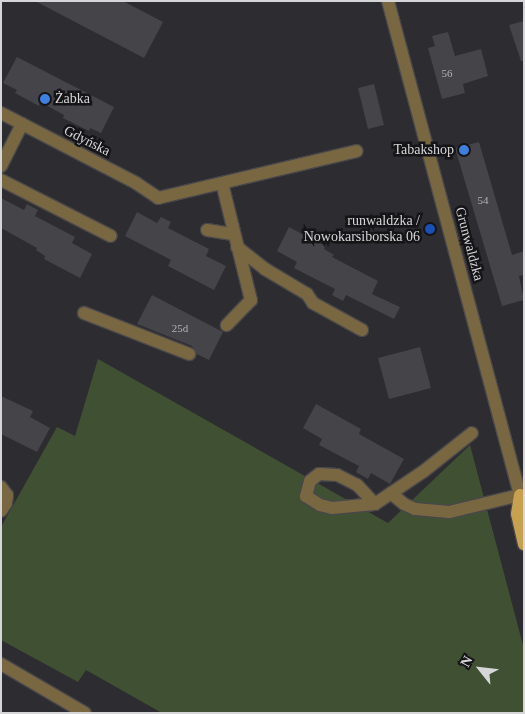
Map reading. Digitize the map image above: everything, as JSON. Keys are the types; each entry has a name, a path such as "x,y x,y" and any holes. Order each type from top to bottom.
{"main road":[{"name":"Grunwaldzka","path":"523,496 517,514 524,544"}],"street":[{"name":"Grunwaldzka","path":"388,1 509,452 523,496"},
{"name":"Gdyńska","path":"1,113 136,183 158,198 222,183"},
{"path":"1,166 22,124"},
{"path":"227,324 251,300 222,183 357,152"},
{"path":"1,180 111,236"},
{"path":"207,230 235,240 265,269 307,294 313,303 362,330"},
{"path":"84,313 189,354"},
{"path":"375,504 357,485 337,475 319,474 310,480 306,496 320,505 332,508 375,504 392,494 472,433"},
{"path":"509,452 524,473"},
{"path":"1,487 7,495 6,504 1,511"},
{"path":"392,494 404,504 415,509 449,512 523,496"},
{"path":"1,664 85,713"}],"green space":[{"path":"98,359 388,523 470,445 524,649 524,713 162,713 86,670 78,682 1,640 1,527 57,427 75,436"}],"building":[{"path":"35,1 123,1 163,22 144,58"},
{"path":"524,21 524,61 521,61 509,25"},
{"path":"448,32 455,56 481,49 488,76 463,84 465,93 442,99 428,48 435,46 432,36"},
{"path":"17,57 114,107 101,133 90,128 89,131 63,118 64,115 40,102 39,106 15,93 17,90 3,83"},
{"path":"374,84 384,125 368,129 358,88"},
{"path":"479,142 512,255 524,251 524,275 519,276 524,300 502,306 455,148"},
{"path":"1,198 24,210 27,204 38,210 35,216 75,237 72,243 92,254 80,278 44,259 45,256 36,250 37,248 1,228"},
{"path":"137,212 157,223 161,217 171,222 168,228 209,249 206,256 226,266 214,290 168,266 171,260 125,236"},
{"path":"289,227 325,246 324,249 334,255 332,257 378,281 372,294 400,307 394,319 346,295 343,301 332,295 335,289 294,268 297,262 277,251"},
{"path":"152,295 223,332 209,360 197,354 192,346 137,324"},
{"path":"420,347 431,388 389,399 378,358"},
{"path":"1,396 33,411 30,417 50,428 37,452 1,434"},
{"path":"316,404 361,429 359,434 404,459 390,484 371,473 368,479 356,472 359,466 319,445 322,439 303,428"}],"place":[{"name":"Żabka","path":"45,99"},
{"name":"Tabakshop","path":"464,150"},
{"name":"runwaldzka / Nowokarsiborska 06","path":"430,229"}]}
